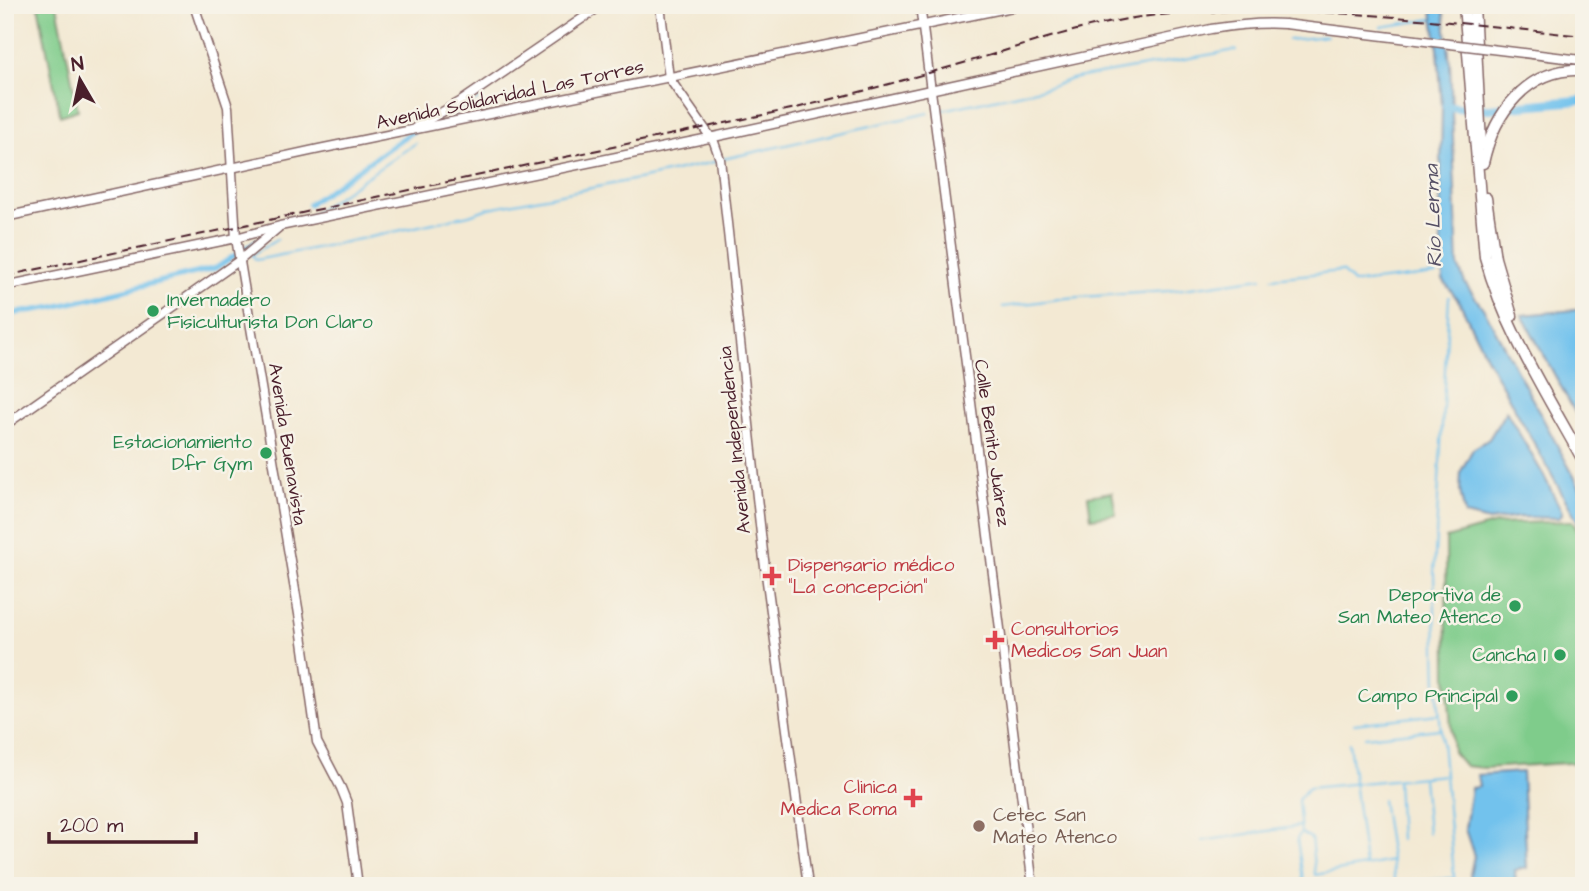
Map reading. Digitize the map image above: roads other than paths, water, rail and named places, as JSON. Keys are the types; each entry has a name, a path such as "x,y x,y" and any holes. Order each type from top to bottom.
{"highway":[{"path":"1474,5 1486,209 1494,258 1513,320 1584,449"},
{"path":"1464,7 1485,257 1508,321 1584,462"},
{"path":"1483,163 1489,138 1510,103 1524,89 1542,78 1583,63"}],"main road":[{"name":"Avenida Buenavista","path":"194,5 226,97 236,238 300,620 317,742 347,803 358,886"},
{"path":"408,131 460,102 602,5"},
{"name":"Avenida Independencia","path":"660,5 669,78 716,146 721,160 760,529 808,886"},
{"name":"Calle Benito Juárez","path":"920,5 1033,886"},
{"name":"Avenida Solidaridad Las Torres","path":"5,217 1022,5"},
{"path":"5,286 1231,26 1265,22 1286,24 1583,63"},
{"path":"5,422 280,226"},
{"path":"5,422 240,255"}],"water":[{"path":"1431,5 1443,5 1450,62 1458,265 1465,283 1485,311 1584,495 1584,533 1485,355 1460,303 1443,280 1440,225 1442,107 1438,48"},
{"path":"1584,309 1584,429 1522,315"},
{"path":"1506,411 1562,512 1559,518 1519,517 1489,521 1465,515 1460,491 1461,471 1473,449 1489,439"},
{"path":"1522,772 1527,868 1515,870 1516,886 1473,886 1470,875 1474,856 1465,829 1471,788 1479,787 1477,775"}],"waterway":[{"path":"1381,27 1432,19"},
{"path":"1288,40 1327,36"},
{"path":"938,111 1054,86 1071,79 1236,50"},
{"path":"449,117 483,97"},
{"path":"1483,109 1584,100"},
{"path":"1446,106 1463,108"},
{"path":"723,159 929,113"},
{"path":"309,204 413,131"},
{"path":"308,217 416,143"},
{"path":"252,255 256,260 375,236 489,208 718,161"},
{"path":"252,255 278,239"},
{"path":"5,315 54,307 216,268 256,241"},
{"name":"Río Lerma","path":"1272,278 1342,271 1353,283 1357,283 1436,274"},
{"path":"1003,307 1066,298 1168,291 1262,278"},
{"path":"1449,297 1434,573 1437,686 1455,886"},
{"path":"1354,724 1439,714"},
{"path":"1365,737 1440,729"},
{"path":"1349,743 1365,865"},
{"path":"1304,886 1297,839 1301,833 1298,800 1308,788 1445,775"},
{"path":"1423,778 1428,833"},
{"path":"1397,781 1400,840"},
{"path":"1382,800 1395,884 1452,878"},
{"path":"1202,841 1300,826"},
{"path":"1301,833 1311,838 1315,875 1392,861"}],"railway":[{"path":"5,276 796,108 912,78 1060,34 1140,17 1195,12 1306,12 1418,19 1584,36"}],"place":[{"name":"Invernadero Fisiculturista Don Claro","path":"153,311"},
{"name":"Estacionamiento Dfr Gym","path":"266,453"},
{"name":"Dispensario médico \"La concepción\"","path":"772,576"},
{"name":"Deportiva de San Mateo Atenco","path":"1515,606"},
{"name":"Consultorios Medicos San Juan","path":"995,640"},
{"name":"Cancha 1","path":"1560,655"},
{"name":"Campo Principal","path":"1512,696"},
{"name":"Clinica Medica Roma","path":"913,798"},
{"name":"Cetec San Mateo Atenco","path":"979,826"}]}
